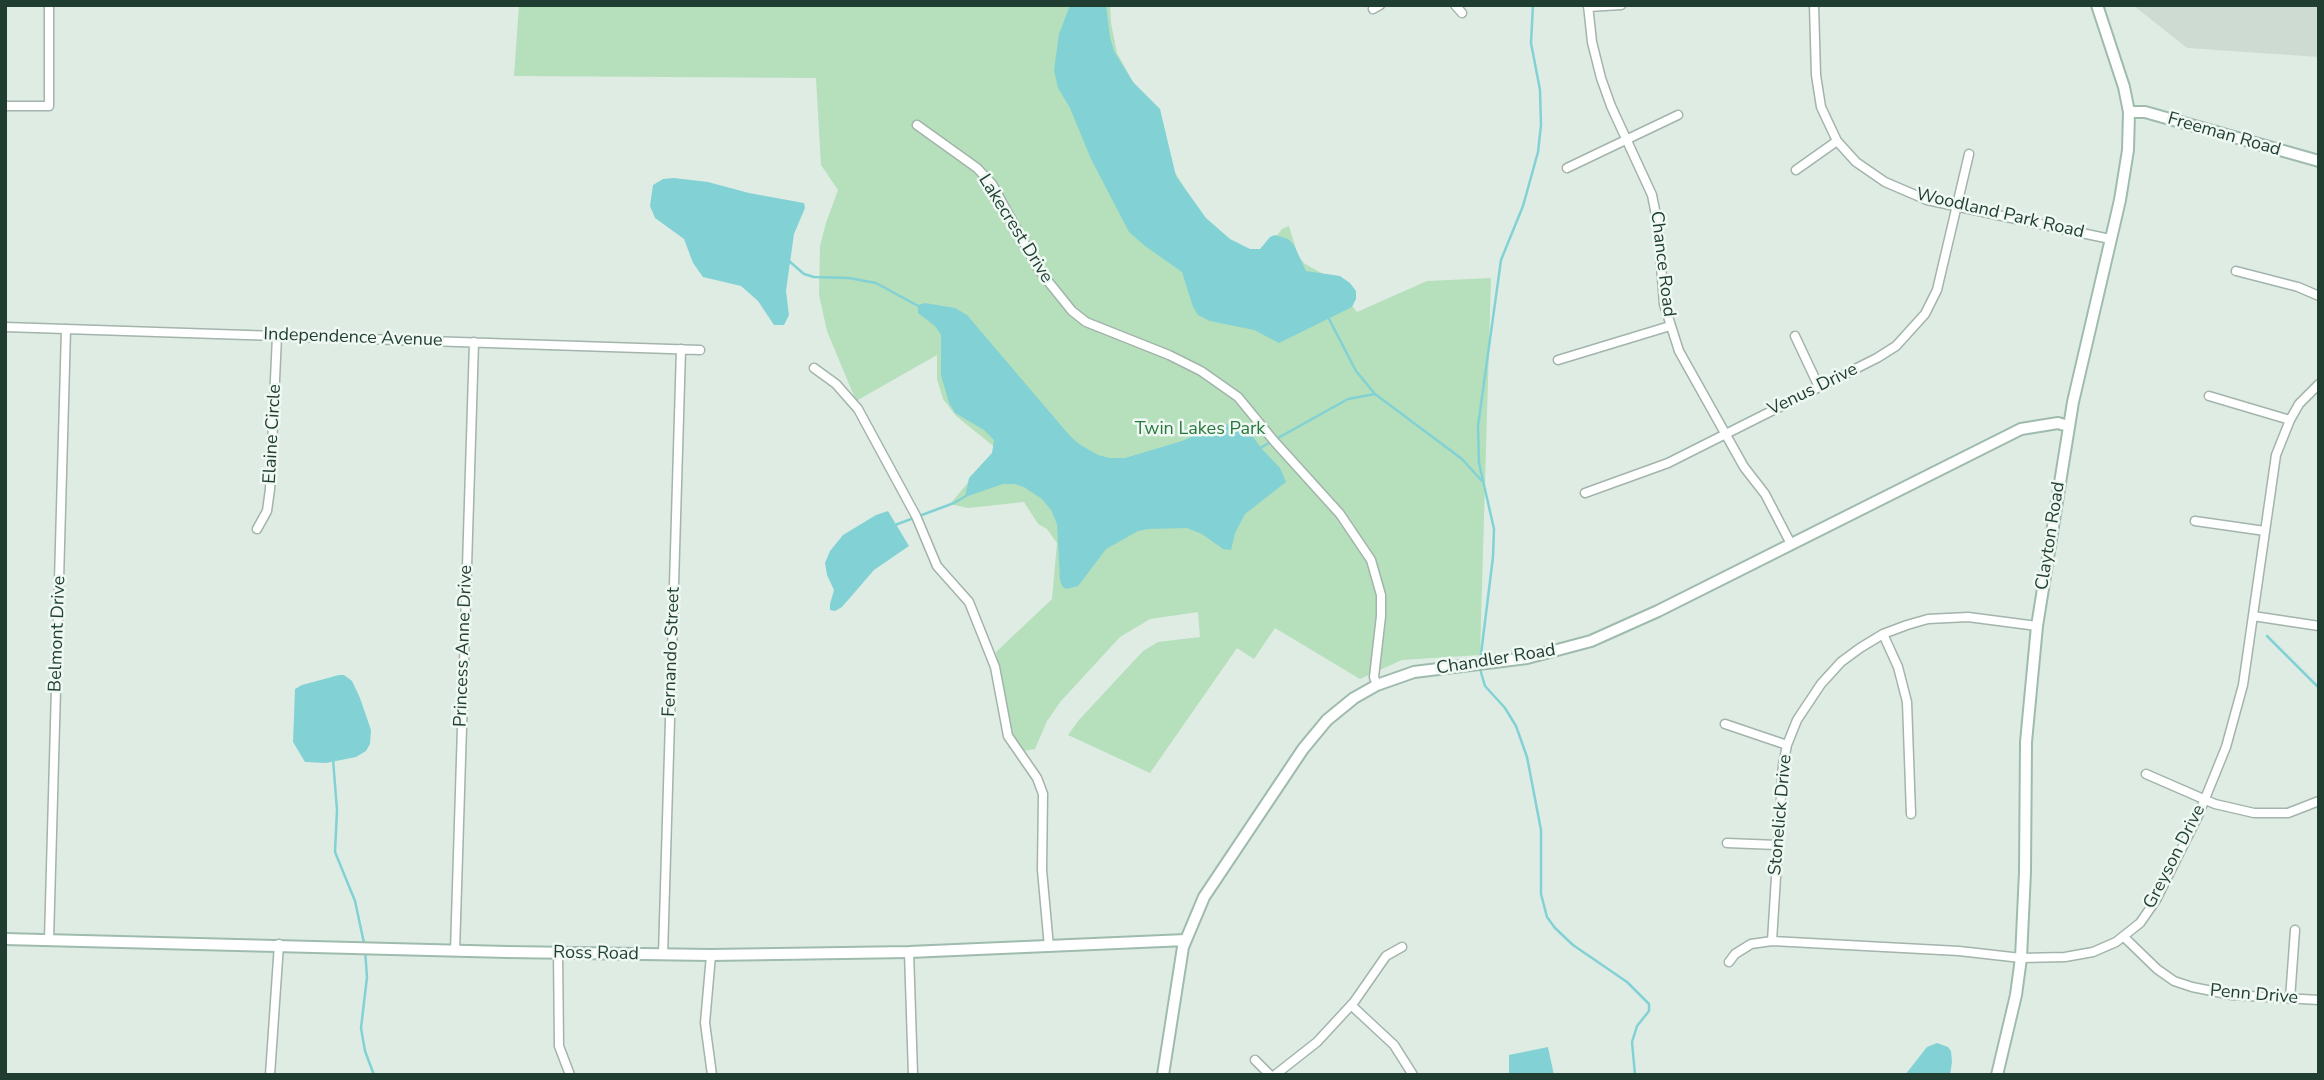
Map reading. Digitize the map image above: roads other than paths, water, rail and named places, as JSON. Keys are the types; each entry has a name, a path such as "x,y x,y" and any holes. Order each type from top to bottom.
{"street":[{"path":"5,106 49,106 49,5"},
{"path":"1455,5 1462,13"},
{"path":"1588,6 1621,5"},
{"name":"Woodland Park Road","path":"1814,5 1817,92 1825,119 1837,141 1856,162 1885,182 1927,200 2110,239"},
{"name":"Clayton Road","path":"1997,1075 2016,995 2021,958 2026,742 2037,626 2068,426 2126,166 2129,112 2097,5"},
{"name":"Chance Road","path":"1588,6 1597,66 1654,202 1661,278 1670,326 1686,366 1745,467 1765,494 1791,544"},
{"name":"Freeman Road","path":"2129,112 2157,116 2319,161"},
{"path":"1567,168 1678,115"},
{"name":"Lakecrest Drive","path":"918,125 977,168 992,184 1039,270 1072,311 1086,322 1169,355 1201,371 1238,397 1340,514 1371,560 1378,583 1382,604 1374,677 1377,685"},
{"path":"1796,170 1837,141"},
{"name":"Venus Drive","path":"1585,493 1655,468 1725,434 1885,354 1906,337 1932,301 1940,281 1969,154"},
{"path":"2236,271 2298,287 2319,296"},
{"path":"1558,360 1670,326"},
{"name":"Independence Avenue","path":"5,327 700,349"},
{"name":"Belmont Drive","path":"49,940 66,329"},
{"name":"Elaine Circle","path":"257,529 267,511 270,489 277,335"},
{"path":"1795,336 1819,387"},
{"name":"Princess Anne Drive","path":"455,951 474,342"},
{"name":"Fernando Street","path":"663,955 681,349"},
{"path":"814,368 836,384 858,409 916,516 937,566 969,602 995,667 1008,736 1037,778 1043,794 1042,870 1049,947"},
{"name":"Greyson Drive","path":"1729,962 1735,954 1751,944 1772,941 1959,951 2021,958 2080,955 2093,952 2124,937 2140,923 2156,900 2226,747 2243,685 2276,455 2299,404 2319,384"},
{"path":"2209,396 2290,420"},
{"name":"Chandler Road","path":"1163,1075 1186,940 1208,890 1311,739 1337,711 1354,698 1377,685 1414,672 1503,662 1579,645 1638,620 2021,429 2057,423 2068,426"},
{"path":"2195,522 2265,531"},
{"path":"2253,615 2319,626"},
{"name":"Stonelick Drive","path":"1772,941 1780,786 1787,744 1797,720 1821,684 1841,662 1883,634 1907,625 1947,617 2037,626"},
{"path":"1883,634 1901,677 1907,702 1911,814"},
{"path":"1725,724 1787,744"},
{"path":"2146,774 2204,800 2237,810 2276,814 2297,811 2319,801"},
{"path":"1727,843 1777,845"},
{"path":"2290,999 2295,929"},
{"name":"Penn Drive","path":"2124,937 2157,969 2174,981 2212,992 2319,1000"},
{"name":"Ross Road","path":"5,939 663,955 909,952 1186,940"},
{"path":"270,1075 279,944"},
{"path":"1276,1075 1317,1042 1351,1005 1386,956 1402,947"},
{"path":"909,952 913,1075"},
{"path":"558,953 559,1046 570,1075"},
{"path":"711,955 705,1023 712,1075"},
{"path":"1351,1005 1394,1045 1413,1075"},
{"path":"1255,1060 1270,1075"}],"water":[{"path":"1070,5 1106,5 1114,51 1133,82 1160,109 1176,176 1206,218 1230,239 1250,249 1260,249 1275,235 1288,239 1294,245 1306,271 1340,276 1350,283 1356,291 1352,307 1279,343 1254,330 1210,321 1198,315 1182,272 1129,232 1058,88 1054,70 1059,34"},
{"path":"663,179 708,182 804,203 805,208 794,234 786,291 789,315 784,325 774,325 758,301 741,286 703,277 693,263 684,239 655,218 650,206 653,185"},
{"path":"925,303 955,308 967,315 1070,436 1098,455 1125,458 1182,441 1210,428 1239,422 1244,424 1280,468 1286,482 1245,514 1235,533 1231,550 1223,549 1202,534 1187,528 1138,531 1106,549 1078,586 1066,589 1060,580 1057,524 1042,499 1014,484 1003,484 965,497 969,478 992,453 994,440 984,430 955,413 949,403 941,375 941,335 935,326 918,313 918,305"},
{"path":"888,511 909,546 874,570 842,607 835,611 830,610 834,590 825,563 830,551 843,535 876,515"},
{"path":"339,675 352,681 360,698 371,730 370,744 366,751 356,757 326,763 305,762 293,742 295,689"},
{"path":"1937,1043 1951,1051 1950,1075 1905,1075 1927,1047"},
{"path":"1548,1047 1554,1075 1509,1075 1509,1055"}],"waterway":[{"path":"1480,662 1494,529 1479,463 1478,426 1501,260 1523,206 1538,152 1541,125 1540,90 1531,43 1533,5"},
{"path":"789,261 804,274 814,277 849,278 876,283 920,307"},
{"path":"1329,319 1356,371 1375,394 1462,459 1482,481"},
{"path":"1260,448 1348,399 1375,394"},
{"path":"895,525 966,496"},
{"path":"2267,636 2319,688"},
{"path":"1480,669 1485,686 1505,708 1516,726 1527,757 1541,830 1541,894 1547,917 1573,945 1627,982 1649,1004 1649,1011 1637,1026 1632,1042 1635,1075"},
{"path":"333,759 337,810 335,852 355,901 364,943"},
{"path":"365,950 367,977 361,1028 365,1051 374,1075"}],"park label":[{"name":"Twin Lakes Park","path":"1200,430"}]}
